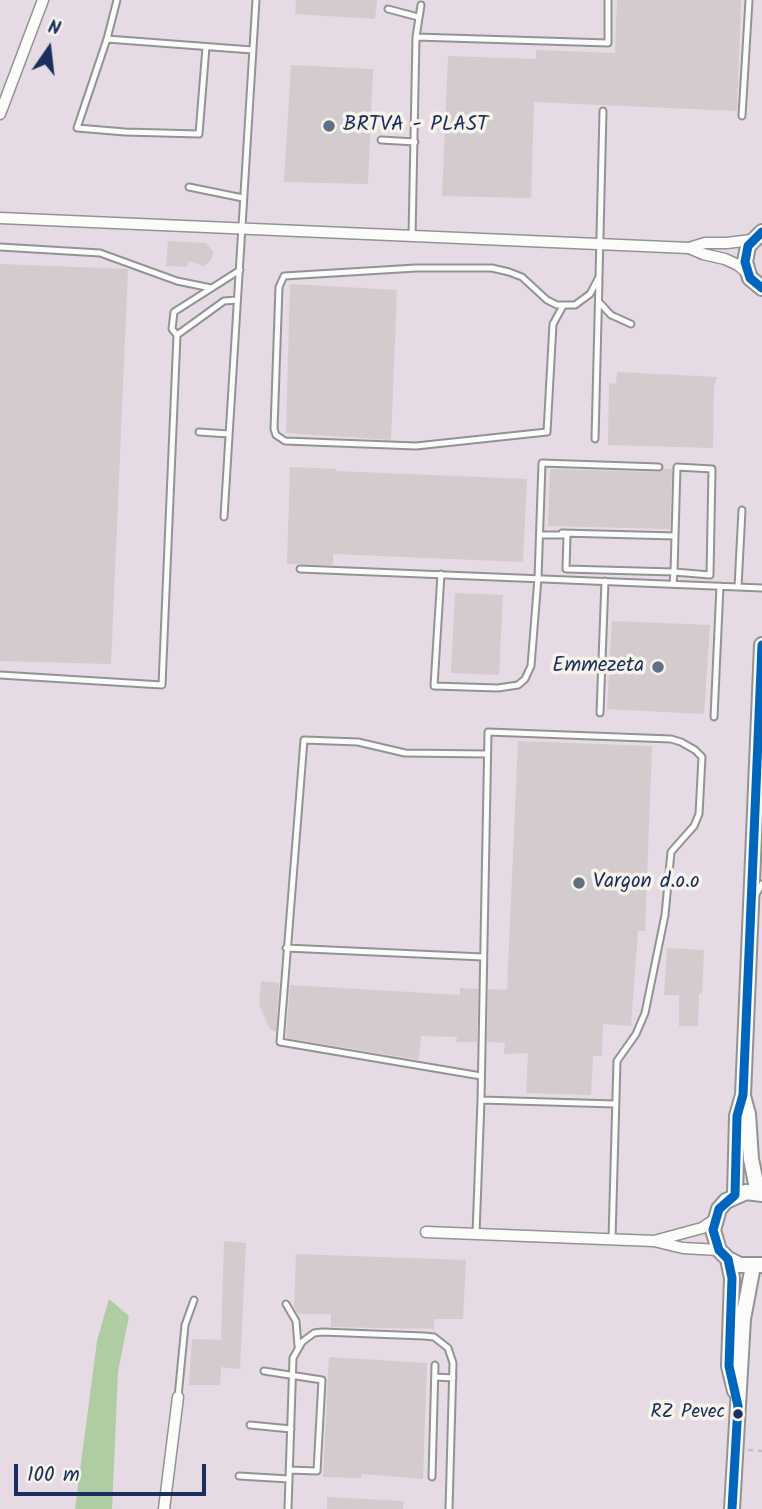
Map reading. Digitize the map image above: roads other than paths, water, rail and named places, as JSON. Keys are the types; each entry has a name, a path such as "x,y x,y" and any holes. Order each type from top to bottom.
{"main road":[{"path":"757,236 746,251 745,262 747,273 754,283 762,288"},
{"path":"735,1195 737,1116 743,1095 762,645"},
{"path":"738,1406 729,1366 732,1278 713,1230 714,1220 726,1201 746,1192 760,1194 751,1159 748,1114 743,1095"},
{"path":"724,1254 740,1265 757,1265 743,1320 732,1509"}],"street":[{"path":"0,114 43,0"},
{"path":"0,218 689,248 725,258 747,273"},
{"path":"689,248 705,243 727,243 757,236"},
{"path":"654,1241 702,1228 714,1220"},
{"path":"426,1232 654,1241 724,1254"},
{"path":"164,1509 178,1397"}],"lane":[{"path":"117,0 77,128 199,134 206,47"},
{"path":"224,517 256,0"},
{"path":"416,37 608,43 608,0"},
{"path":"742,116 749,0"},
{"path":"412,237 416,37 421,5"},
{"path":"388,9 418,18"},
{"path":"107,38 252,50"},
{"path":"595,439 603,111"},
{"path":"381,140 415,142"},
{"path":"189,187 243,198"},
{"path":"0,247 100,253 177,281 212,288"},
{"path":"563,306 553,324 547,432 416,446 285,441 276,435 274,429 279,287 285,276 416,268 492,268 516,274 552,302 563,306 575,305 585,298 594,288 598,277"},
{"path":"0,675 162,685 177,335 172,329 174,312 240,270"},
{"path":"177,335 224,301 237,300"},
{"path":"600,303 611,314 631,324"},
{"path":"199,432 229,434"},
{"path":"440,574 434,686 508,688 518,685 531,666 538,578 542,463 659,467"},
{"path":"540,534 567,536 566,569 674,572 710,575 712,469 677,467 674,572 673,584"},
{"path":"738,587 742,510"},
{"path":"540,534 675,536"},
{"path":"300,569 762,588"},
{"path":"600,713 605,581"},
{"path":"715,717 720,586"},
{"path":"476,1234 488,732 671,739 688,746 702,757 699,814 694,826 671,852 665,915 645,1013 636,1034 617,1061 612,1239"},
{"path":"481,1076 280,1042 303,740 358,742 405,753 487,754"},
{"path":"750,905 762,884"},
{"path":"286,948 484,957"},
{"path":"481,1100 615,1104"},
{"path":"178,1397 185,1325 194,1300"},
{"path":"286,1304 296,1321 298,1346"},
{"path":"288,1509 293,1358 298,1346 307,1337 322,1332 434,1338 442,1342 452,1355 449,1509"},
{"path":"432,1477 435,1365"},
{"path":"264,1371 322,1380 317,1471 289,1469"},
{"path":"435,1377 453,1378"},
{"path":"250,1424 291,1429"},
{"path":"433,1438 451,1439"},
{"path":"239,1476 289,1479"}],"place":[{"name":"BRTVA - PLAST","path":"329,126"},
{"name":"Emmezeta","path":"658,667"},
{"name":"Vargon d.o.o","path":"579,883"},
{"name":"RZ Pevec","path":"738,1414"}]}
